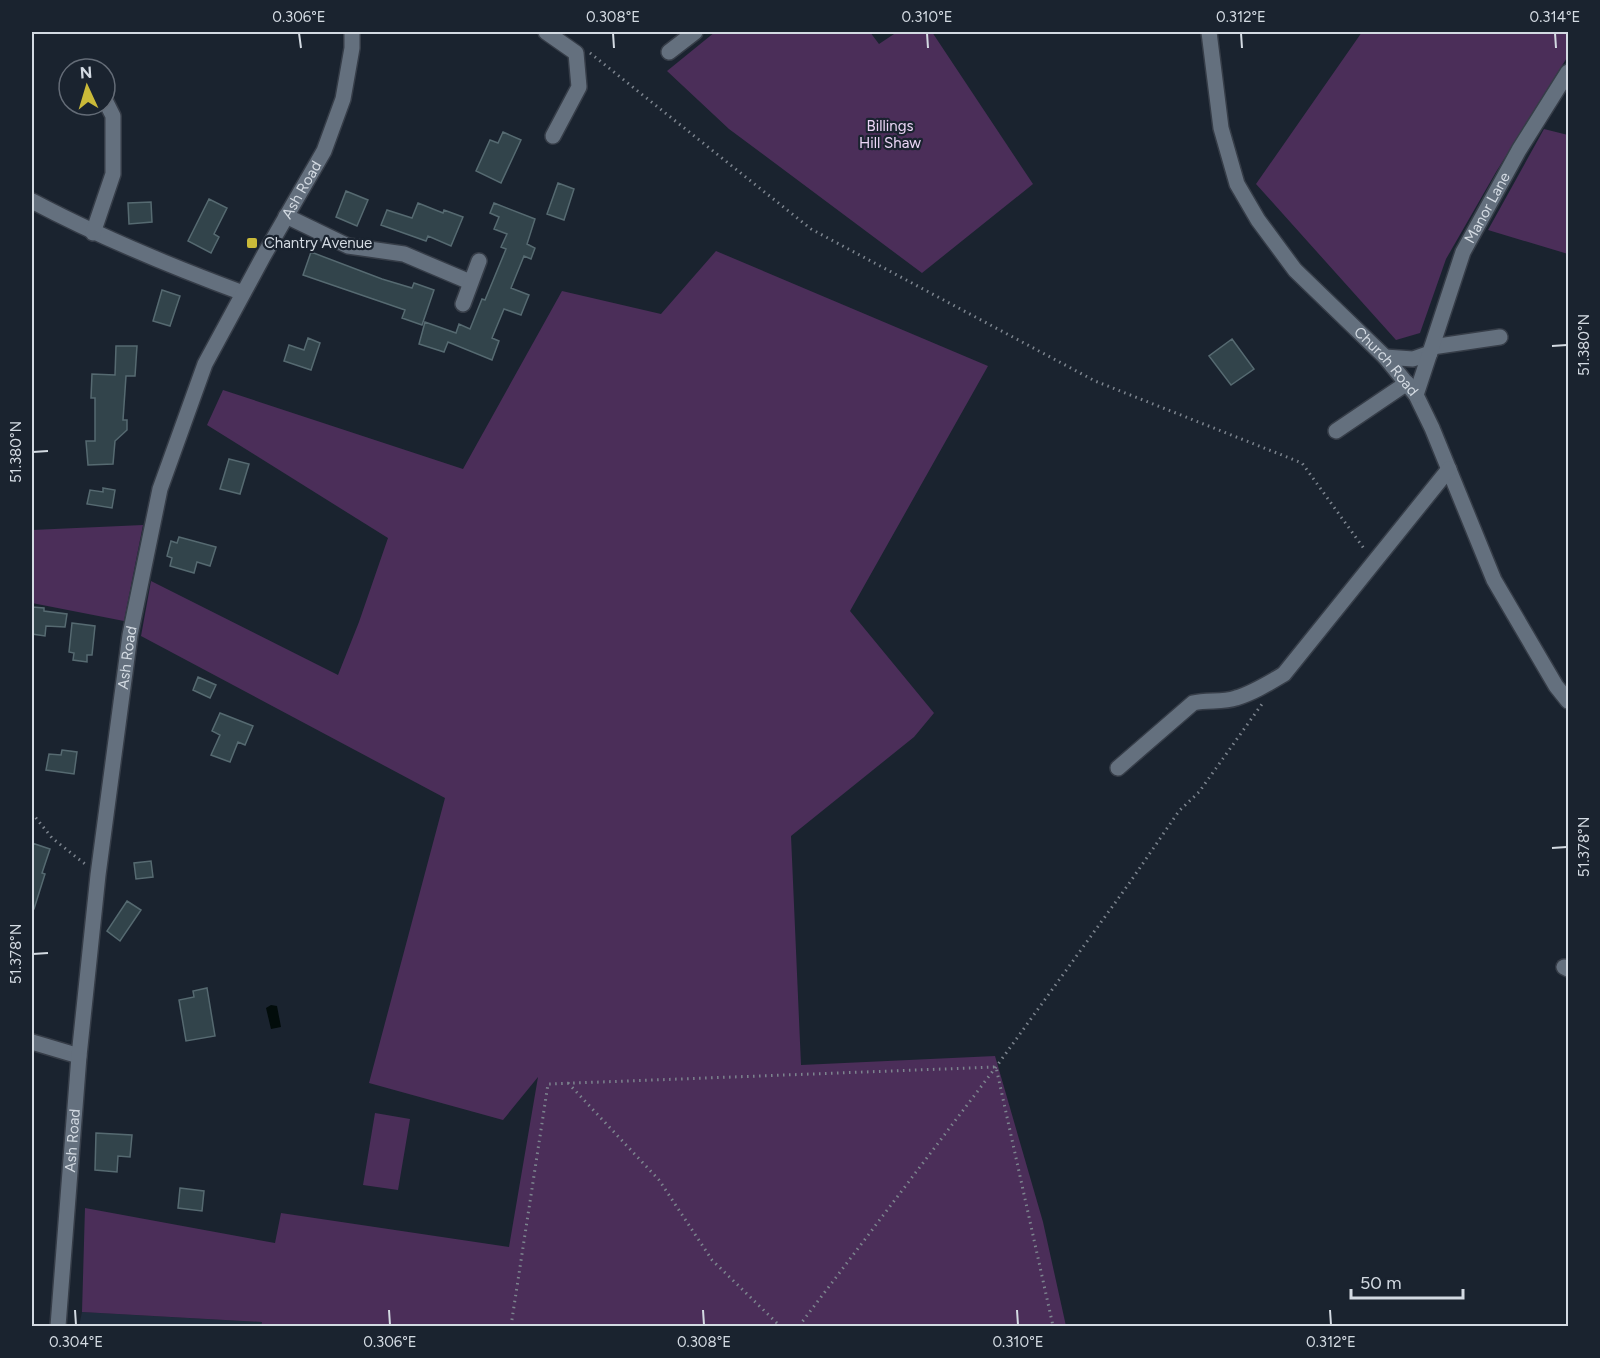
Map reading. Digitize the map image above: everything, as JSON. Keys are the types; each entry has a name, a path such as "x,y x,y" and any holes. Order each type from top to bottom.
{"street":[{"name":"Ash Road","path":"58,1326 79,1056 98,874 130,635 160,489 205,364 324,151 343,99 352,48 352,32"},
{"path":"546,32 576,53 579,87 553,136"},
{"path":"669,52 695,32"},
{"name":"Church Road","path":"1209,32 1221,128 1237,184 1258,220 1295,270 1385,357 1411,389 1432,428 1494,580 1556,686 1569,701"},
{"name":"Manor Lane","path":"1411,389 1431,350 1463,252 1519,150 1569,72"},
{"path":"93,233 113,174 113,117"},
{"path":"32,201 93,233 243,293"},
{"path":"286,216 348,246 404,254 470,282"},
{"path":"463,304 479,261"},
{"path":"1385,357 1413,359 1431,350 1500,337"},
{"path":"1336,431 1411,389"},
{"path":"1118,768 1193,703 1235,699 1284,674 1449,469"},
{"path":"32,1042 79,1056"}],"path":[{"path":"585,50 811,229 1095,381 1302,463 1374,561"},
{"path":"799,1326 996,1067 1179,811 1199,792 1264,701"},
{"path":"32,813 52,838 98,874"},
{"path":"511,1326 548,1084 996,1067"},
{"path":"996,1067 1053,1326"},
{"path":"568,1083 659,1180 712,1260 780,1326"}],"shaded area":[{"path":"271,1005 277,1006 281,1027 271,1029 266,1008"},
{"path":"82,1312 262,1322 261,1326 79,1326"}],"green space":[{"name":"Billings Hill Shaw","path":"715,32 870,32 879,44 897,32 932,32 1033,184 922,273 729,129 667,71"},
{"path":"1362,32 1568,32 1568,56 1496,172 1446,259 1420,333 1396,340 1256,184"},
{"path":"1544,129 1568,135 1568,254 1488,230"},
{"path":"716,251 988,366 850,611 934,713 914,737 791,836 801,1065 995,1056 1043,1222 1066,1326 261,1326 262,1322 82,1312 85,1208 275,1243 281,1213 509,1247 538,1077 503,1120 369,1083 445,798 141,636 151,581 338,675 388,538 207,425 223,390 463,469 562,291 661,314"},
{"path":"143,525 124,621 32,603 32,530"},
{"path":"375,1113 410,1119 398,1190 363,1185"}],"building":[{"path":"503,132 521,140 501,183 476,171 490,140 498,143"},
{"path":"558,183 574,189 564,220 547,214"},
{"path":"346,191 368,200 357,226 336,217"},
{"path":"209,199 227,208 214,234 219,237 211,253 188,241"},
{"path":"151,202 152,222 129,224 128,203"},
{"path":"418,203 443,213 444,210 463,217 451,246 428,236 426,241 381,225 387,210 412,218"},
{"path":"494,203 535,219 527,244 535,248 531,259 524,256 511,288 529,295 521,315 504,309 492,338 499,341 492,360 448,342 444,352 419,344 425,322 456,333 459,324 470,329 506,249 501,247 507,234 494,229 499,217 490,213"},
{"path":"311,252 382,279 412,288 414,283 434,290 422,325 402,318 405,310 303,275"},
{"path":"162,290 180,296 170,326 153,321"},
{"path":"308,338 320,343 311,370 284,361 289,345 304,350"},
{"path":"1232,339 1254,369 1231,385 1209,356"},
{"path":"116,346 137,346 135,376 126,376 123,420 127,420 127,430 115,441 113,464 88,465 86,441 95,441 95,398 91,398 92,374 115,375"},
{"path":"229,459 249,464 240,494 220,489"},
{"path":"103,488 115,490 112,508 87,504 90,490 103,492"},
{"path":"179,537 216,547 210,566 197,562 194,573 170,566 172,558 167,556 171,541 177,543"},
{"path":"32,607 67,614 65,627 46,626 45,636 32,634"},
{"path":"72,623 95,626 92,655 87,655 87,662 73,660 74,653 69,652"},
{"path":"198,677 216,685 210,698 193,690"},
{"path":"220,713 253,726 245,745 238,742 230,762 211,755 220,735 212,731"},
{"path":"62,750 77,752 74,774 46,770 49,754 61,755"},
{"path":"32,843 50,849 34,909 32,909"},
{"path":"151,861 153,877 136,879 134,863"},
{"path":"127,901 141,910 120,941 107,931"},
{"path":"207,988 215,1036 186,1041 179,1000 194,997 193,991"},
{"path":"96,1133 132,1135 130,1157 118,1156 117,1172 95,1170"},
{"path":"180,1188 204,1191 202,1211 178,1208"}],"place":[{"name":"Chantry Avenue","path":"252,243"}]}
